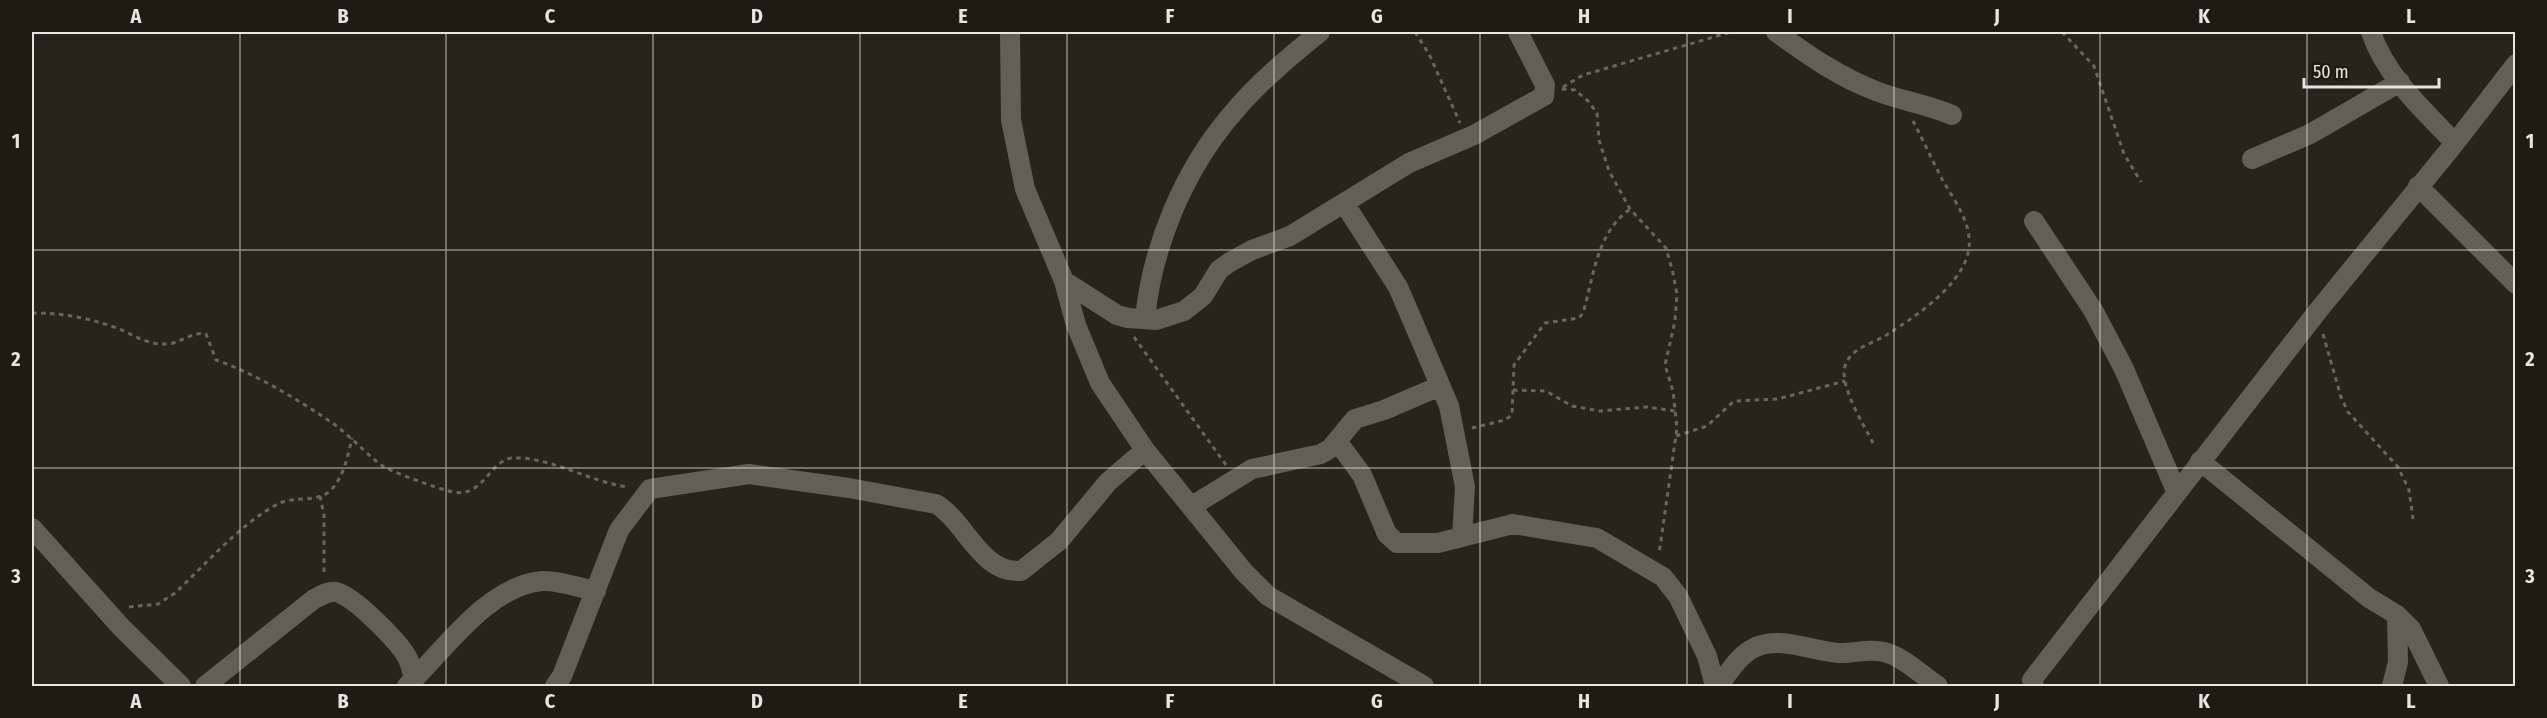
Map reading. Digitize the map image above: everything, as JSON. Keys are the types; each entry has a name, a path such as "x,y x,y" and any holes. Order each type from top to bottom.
{"street":[{"path":"1010,32 1011,120 1025,189 1064,281 1076,326 1100,383 1145,450 1244,572 1268,596 1424,687"},
{"path":"1145,319 1154,261 1171,217 1198,162 1232,114 1282,63 1320,32"},
{"path":"1064,281 1117,315 1156,320 1184,311 1203,296 1219,270 1230,262 1252,250 1290,236 1409,163 1467,138 1544,96 1545,85 1518,32"},
{"path":"1776,32 1827,69 1877,92 1952,115"},
{"path":"2371,32 2377,50 2400,82 2455,143"},
{"path":"2031,684 2200,461 2516,64"},
{"path":"2252,159 2318,130 2400,82"},
{"path":"2418,186 2516,284"},
{"path":"1344,203 1398,286 1440,386 1455,433 1465,487 1462,536"},
{"path":"2034,221 2093,310 2124,369 2177,493"},
{"path":"1192,506 1235,479 1263,466 1321,454 1355,419 1384,410 1440,386"},
{"path":"1336,441 1362,475 1392,541 1438,543 1462,536 1491,532 1513,524 1597,538 1657,573 1678,596 1707,656 1717,687"},
{"path":"555,687 619,530 650,489 749,474 849,488 936,504 948,511 982,554 1001,567 1022,571 1059,541 1108,482 1145,450"},
{"path":"2200,461 2369,598 2397,615 2411,629 2439,687"},
{"path":"32,528 101,605 182,687"},
{"path":"410,683 468,622 508,591 543,581 596,591"},
{"path":"206,687 322,595 338,592 352,600 399,646 407,657 410,683"},
{"path":"2392,687 2398,662 2397,615"},
{"path":"1717,687 1739,659 1756,647 1772,644 1794,645 1839,653 1862,650 1884,652 1907,664 1938,687"}],"path":[{"path":"1415,32 1429,54 1467,138"},
{"path":"1657,573 1676,436 1675,411 1665,365 1675,321 1677,294 1673,273 1666,248 1630,209 1609,171 1599,140 1597,113 1575,90 1560,89 1583,75 1731,32"},
{"path":"2062,32 2094,66 2116,134 2141,182"},
{"path":"1873,443 1845,381 1845,367 1857,350 1886,336 1956,279 1966,266 1970,250 1969,235 1962,215 1902,98"},
{"path":"1455,433 1505,420 1512,415 1514,365 1545,323 1579,318 1583,313 1593,266 1599,252 1618,218 1630,209"},
{"path":"2317,312 2341,397 2348,412 2398,467 2409,490 2413,519"},
{"path":"32,313 66,313 116,327 143,341 167,344 196,334 206,334 216,360 233,366 326,418 382,466 454,493 470,492 503,461 514,458 548,464 607,484 650,489"},
{"path":"1117,315 1180,398 1235,479"},
{"path":"1676,436 1707,426 1734,401 1778,399 1845,381"},
{"path":"1513,390 1546,391 1572,406 1600,411 1647,407 1675,411"},
{"path":"101,605 128,608 158,604 175,593 269,509 291,500 320,496 333,488 352,438"},
{"path":"320,496 324,515 326,553 322,595"}]}
